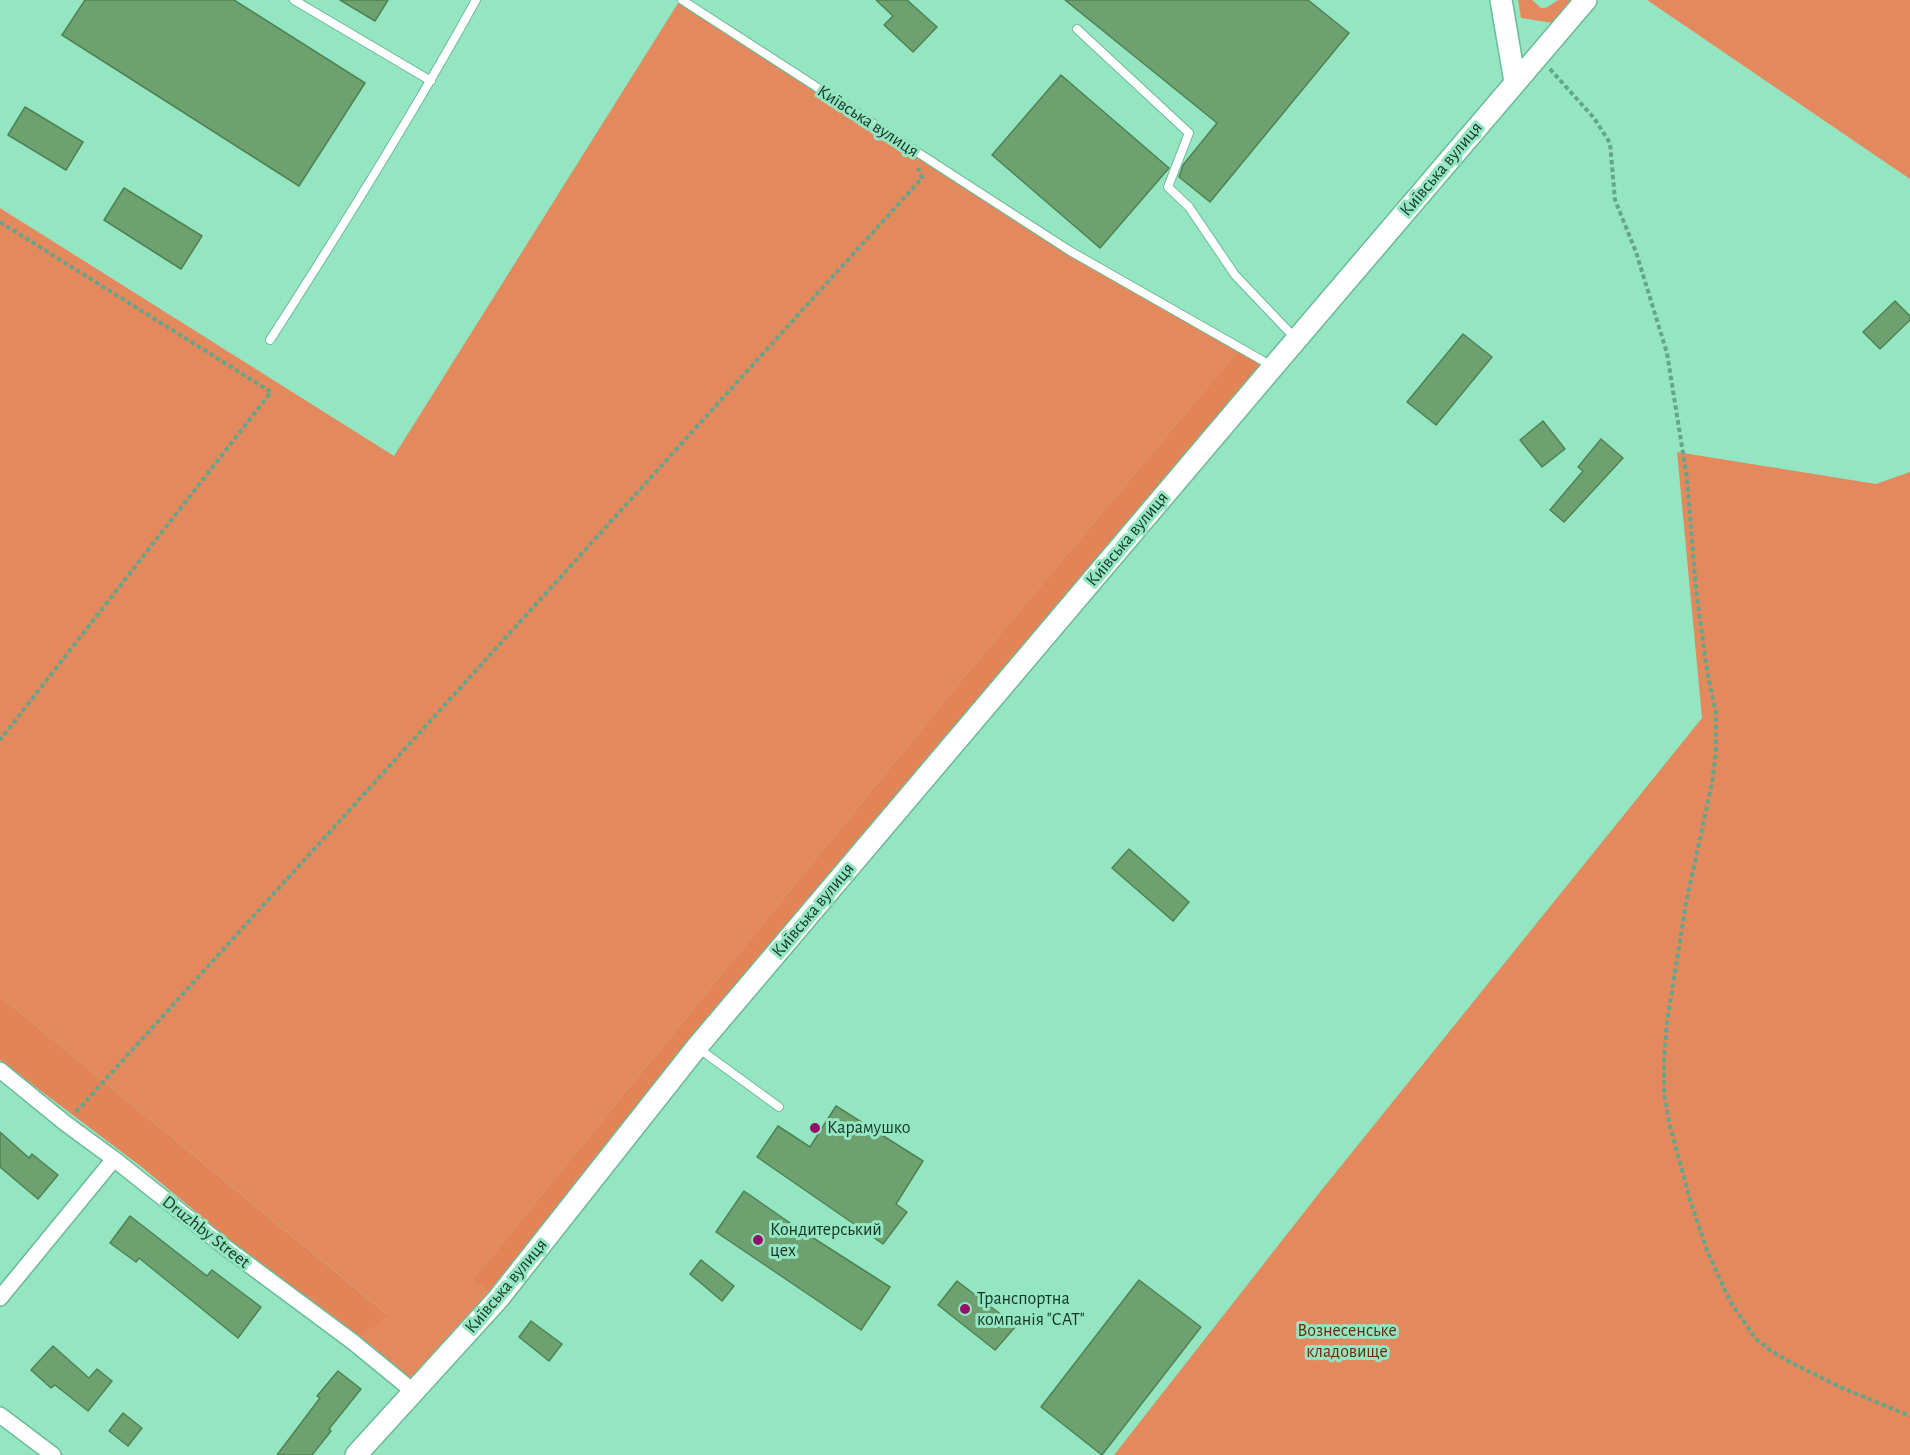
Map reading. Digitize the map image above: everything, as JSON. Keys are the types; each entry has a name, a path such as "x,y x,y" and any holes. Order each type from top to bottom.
{"main road":[{"path":"1501,0 1515,82"},
{"name":"Київська вулиця","path":"356,1455 498,1299 697,1047 1586,0"}],"street":[{"name":"Druzhby Street","path":"0,1070 225,1248 352,1342 414,1392"},
{"path":"0,1298 114,1159"},
{"path":"0,1415 53,1455"}],"lane":[{"path":"294,0 431,81"},
{"path":"270,340 431,81 477,0"},
{"name":"Київська вулиця","path":"682,0 1070,251 1273,367"},
{"path":"1077,28 1189,133 1168,187 1189,207 1235,275 1296,339"},
{"path":"697,1047 779,1107"}],"path":[{"path":"1538,56 1594,118 1610,143 1615,200 1636,252 1667,352 1687,478 1696,589 1707,671 1716,713 1717,734 1712,783 1686,903 1672,982 1665,1050 1665,1093 1669,1122 1687,1189 1718,1278 1742,1321 1755,1338 1788,1361 1840,1387 1910,1416"},
{"path":"65,1123 922,178 911,148"},
{"path":"0,222 271,392 0,740"}],"green space":[{"path":"680,0 1070,251 1240,348 964,677 472,1280 498,1299 414,1392 353,1342 387,1314 0,996 0,208 394,456"},
{"path":"1518,0 1532,0 1541,8 1546,8 1558,0 1573,0 1553,23 1521,18"},
{"path":"1647,0 1910,0 1910,179"},
{"name":"Вознесенське кладовище","path":"1677,452 1876,484 1910,472 1910,1455 1114,1455 1320,1192 1702,718"}],"shaded area":[{"path":"1240,348 1273,367 498,1299 472,1280 964,677"},
{"path":"0,996 388,1315 353,1342 143,1168 0,1060"}],"building":[{"path":"85,0 234,0 365,83 299,186 62,35"},
{"path":"340,0 388,0 375,21"},
{"path":"876,0 907,0 937,27 913,52 884,25 893,16"},
{"path":"1065,0 1308,0 1349,33 1210,202 1179,177 1183,165 1217,123"},
{"path":"1061,75 1169,168 1100,248 992,155"},
{"path":"25,107 83,142 66,170 8,135"},
{"path":"124,188 202,236 181,269 104,220"},
{"path":"1895,301 1910,316 1910,320 1880,349 1863,332"},
{"path":"1463,334 1492,357 1436,425 1407,402"},
{"path":"1543,421 1565,449 1542,467 1520,440"},
{"path":"1601,439 1623,458 1564,522 1550,510 1583,471 1578,467"},
{"path":"1129,849 1189,902 1173,921 1112,868"},
{"path":"836,1106 923,1161 896,1204 907,1212 883,1244 757,1157 778,1126 810,1147"},
{"path":"0,1132 29,1158 32,1154 58,1175 38,1199 0,1167"},
{"path":"744,1191 890,1287 861,1330 716,1232"},
{"path":"130,1216 207,1276 212,1270 261,1307 238,1338 139,1258 136,1262 110,1243"},
{"path":"701,1260 734,1286 722,1301 690,1274"},
{"path":"1139,1280 1201,1327 1102,1455 1041,1407"},
{"path":"957,1281 1016,1326 995,1350 938,1305"},
{"path":"531,1321 562,1344 549,1361 519,1337"},
{"path":"53,1346 89,1378 97,1369 112,1381 88,1411 55,1385 51,1388 31,1370"},
{"path":"338,1371 361,1389 329,1429 331,1431 312,1455 277,1455 320,1398 317,1396"},
{"path":"123,1413 142,1428 128,1446 109,1431"}],"place":[{"name":"Карамушко","path":"815,1128"},
{"name":"Кондитерський цех","path":"758,1240"},
{"name":"Транспортна компанія \"САТ\"","path":"965,1309"}]}
